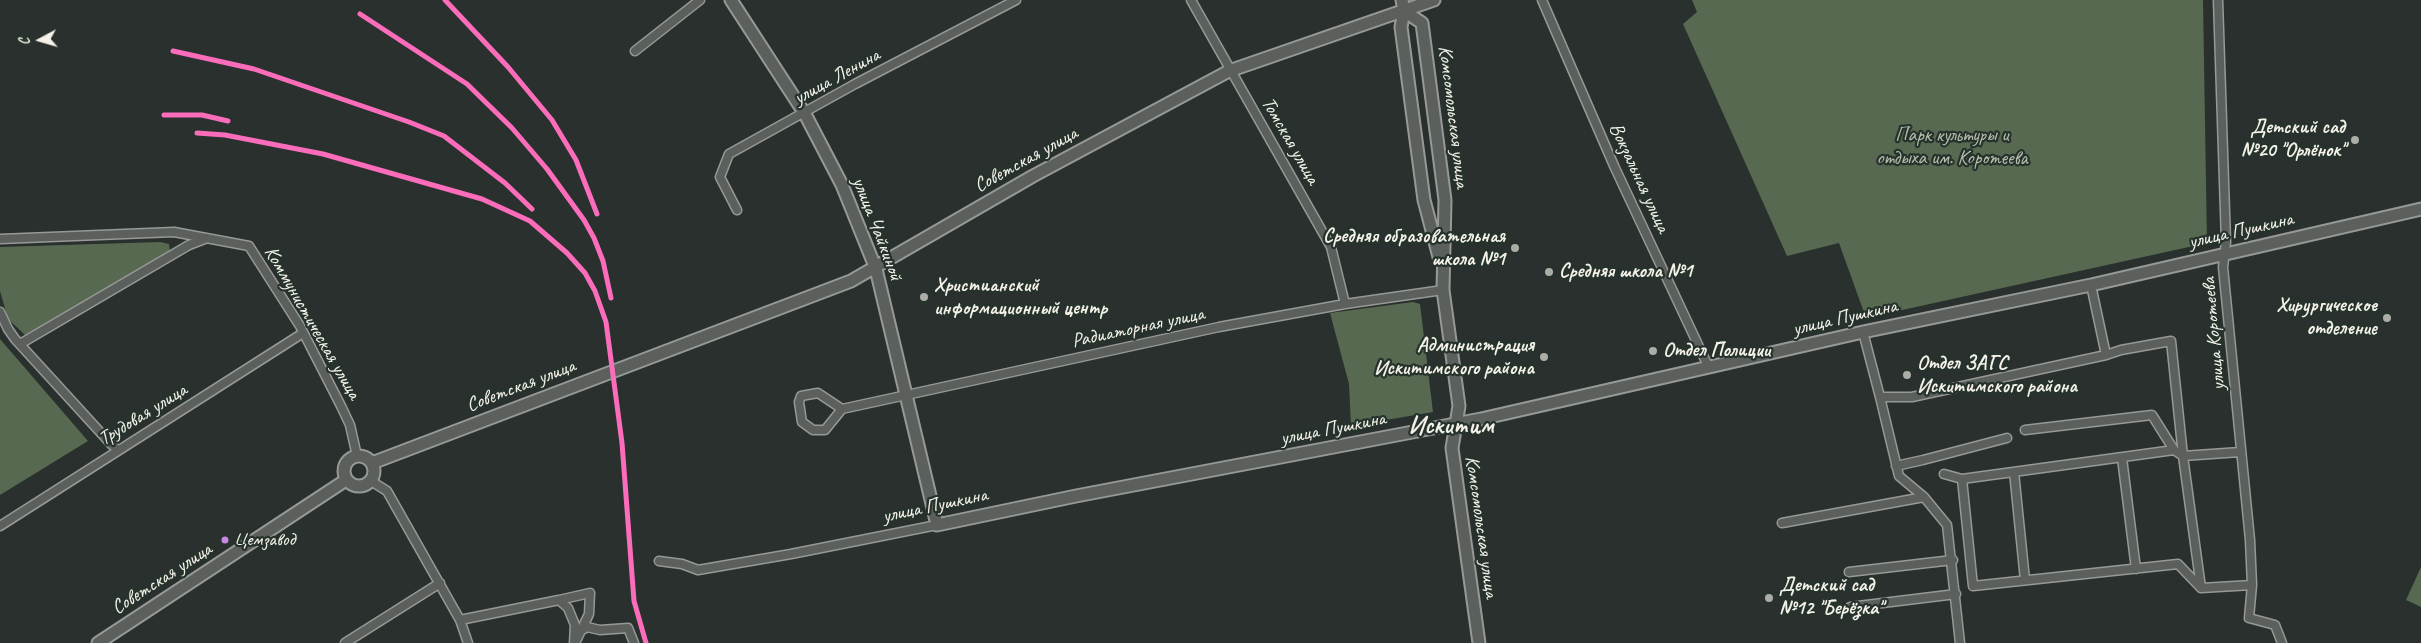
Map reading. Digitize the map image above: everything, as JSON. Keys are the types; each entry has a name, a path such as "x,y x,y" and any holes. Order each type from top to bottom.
{"main road":[{"name":"улица Чайкиной","path":"731,0 805,114 842,186 876,269 937,525"},
{"name":"Советская улица","path":"372,464 640,360 851,281 876,269 1033,176 1229,71 1403,6 1434,0"},
{"name":"Комсомольская улица","path":"1403,6 1402,26 1424,200 1442,268"},
{"name":"Комсомольская улица","path":"1403,6 1422,23 1445,200 1443,290 1459,406 1452,448 1479,643"},
{"name":"улица Пушкина","path":"937,525 1076,496 1457,424 1863,332 2091,285 2421,209"},
{"path":"357,456 366,457 372,464 374,473 371,481 358,487 346,480 345,465 357,456"},
{"name":"Советская улица","path":"98,643 346,480"}],"street":[{"path":"635,51 700,0"},
{"name":"улица Ленина","path":"737,210 720,178 729,154 805,114 855,84 1016,0"},
{"name":"Томская улица","path":"1191,0 1229,71 1258,116 1331,247 1345,304"},
{"name":"Вокзальная улица","path":"1542,0 1615,168 1710,368"},
{"name":"улица Коротеева","path":"2218,0 2226,253 2224,266 2240,452 2250,540 2252,584 2249,618 2275,625 2282,643"},
{"name":"Коммунистическая улица","path":"0,240 174,232 249,246 303,333 350,425 357,456"},
{"path":"20,344 189,245 207,238"},
{"path":"2091,285 2106,355"},
{"name":"Радиаторная улица","path":"842,408 1219,327 1345,304 1443,290"},
{"path":"0,312 4,329 118,450"},
{"path":"1863,332 1899,476 1924,498 1947,525 1953,560 1960,643"},
{"name":"Трудовая улица","path":"0,526 303,333"},
{"path":"1880,397 1912,398 2106,355 2121,350 2171,341 2183,456 2201,588"},
{"path":"818,393 842,408 826,430 813,430 802,422 799,402 801,396 818,393"},
{"path":"2025,430 2152,415 2174,450 2183,456 2240,452"},
{"path":"1896,466 2007,438"},
{"path":"1944,474 1962,479 2174,450"},
{"path":"2122,458 2136,569"},
{"path":"2014,472 2025,580"},
{"path":"1962,479 1973,586 2178,564 2201,588"},
{"path":"371,481 387,491 460,620 468,643"},
{"path":"1782,524 1924,498"},
{"name":"улица Пушкина","path":"659,561 682,564 698,570 937,525"},
{"path":"1850,572 1953,560"},
{"path":"345,643 440,584"},
{"path":"2201,588 2252,584"},
{"path":"460,620 590,593 589,614 584,629 574,643"},
{"path":"1850,607 1956,594"},
{"path":"560,600 568,608 575,625 574,643"},
{"path":"584,629 587,627 600,630 628,628 634,643"}],"green space":[{"name":"Парк культуры и отдыха им. Коротеева","path":"1692,0 2203,0 2207,243 1866,318 1839,243 1787,256 1683,24 1697,12"},
{"path":"160,242 169,244 170,252 163,258 25,335 8,319 0,291 0,247"},
{"path":"1413,302 1420,304 1433,412 1351,426 1349,384 1330,313"},
{"path":"0,339 88,441 0,495"},
{"path":"2421,567 2421,607 2406,600"}],"transit line":[{"path":"445,0 508,67 552,120 576,160 597,214"},
{"path":"360,14 467,84 512,128 547,169 584,220 594,238 603,261 611,298"},
{"path":"173,51 254,69 409,122 444,136 505,183 532,209"},
{"path":"164,115 202,115 228,121"},
{"path":"197,133 225,135 323,154 482,199 530,221 567,253 585,273 595,291 606,322 622,443 634,601 646,643"}],"place":[{"name":"Детский сад №20 \"Орлёнок\"","path":"2355,140"},
{"name":"Средняя образовательная школа №1","path":"1515,248"},
{"name":"Средняя школа №1","path":"1549,272"},
{"name":"Христианский информационный центр","path":"924,297"},
{"name":"Хирургическое отделение","path":"2387,318"},
{"name":"Отдел Полиции","path":"1653,351"},
{"name":"Администрация Искитимского района","path":"1544,357"},
{"name":"Отдел ЗАГС Искитимского района","path":"1907,375"},
{"name":"Цемзавод","path":"225,540"},
{"name":"Детский сад №12 \"Берёзка\"","path":"1769,598"}],"district":[{"name":"Искитим","path":"1451,426"}]}
